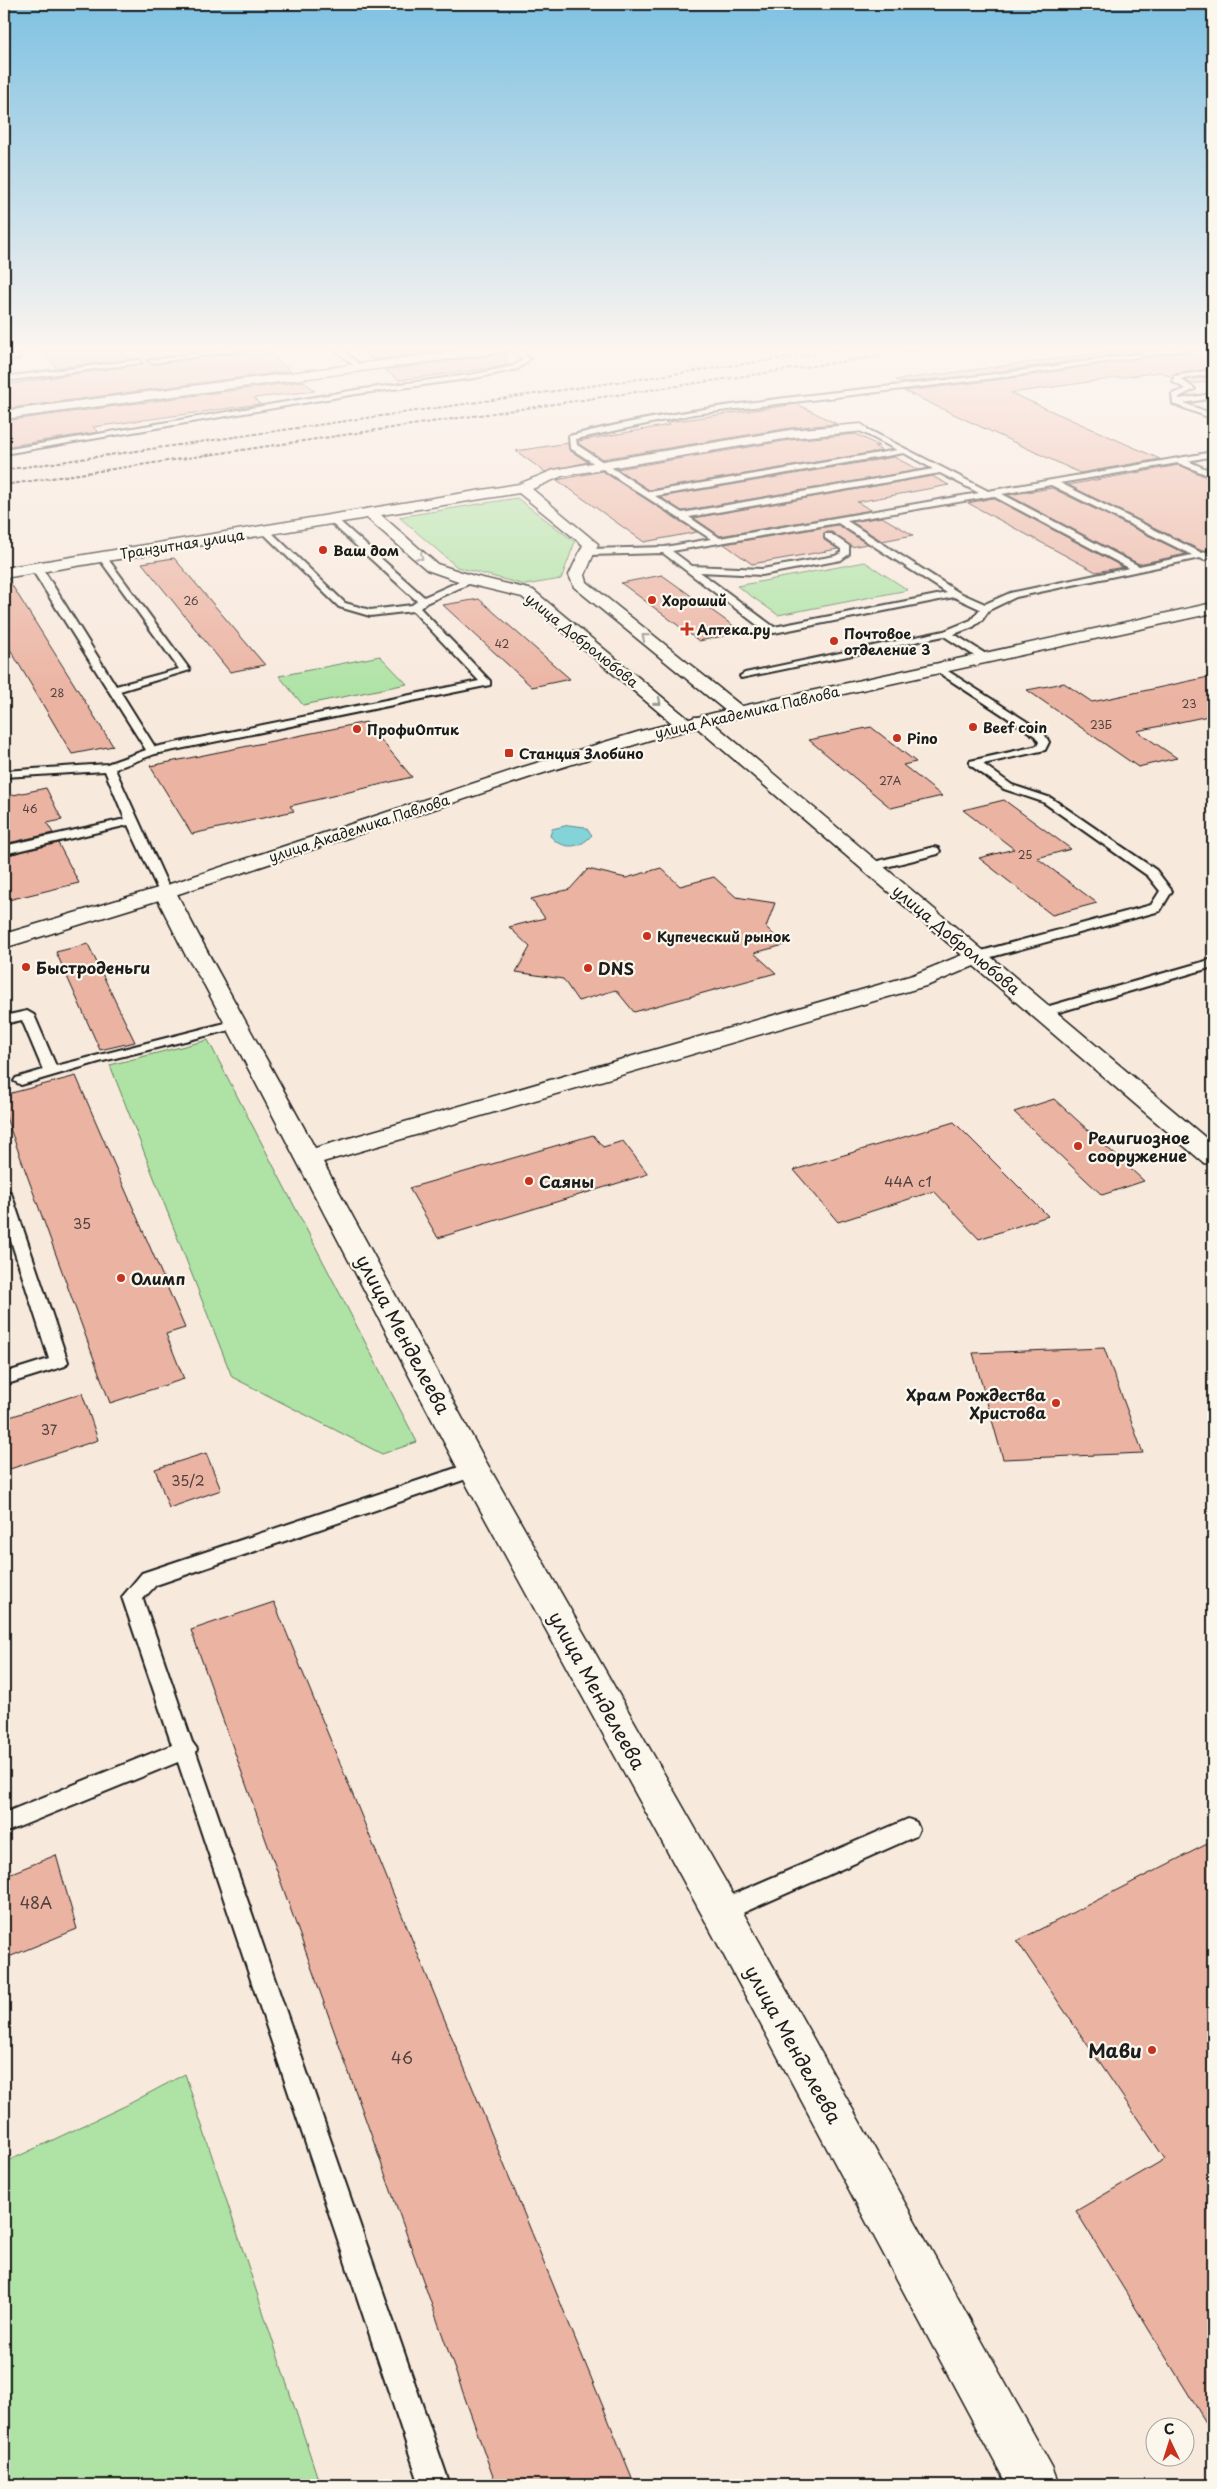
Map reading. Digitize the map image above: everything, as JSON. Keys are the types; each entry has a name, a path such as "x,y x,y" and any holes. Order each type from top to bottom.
{"main road":[{"name":"Транзитная улица","path":"4,573 522,488 559,473 608,464"},
{"path":"522,488 591,544 577,576 580,584 738,712"},
{"name":"улица Добролюбова","path":"370,513 432,567 470,580 527,593 870,867 978,956 1213,1157"},
{"name":"улица Академика Павлова","path":"4,942 165,892 526,772 692,723 1213,608"},
{"name":"улица Менделеева","path":"165,892 196,954 237,1024 474,1469 721,1911 1034,2485"},
{"path":"309,1158 921,980 978,956"}],"lane":[{"path":"650,494 826,464"},
{"path":"930,464 1138,569"},
{"path":"589,552 665,550 1156,464"},
{"path":"1188,464 1213,475"},
{"path":"603,465 719,541"},
{"path":"682,516 941,470"},
{"path":"1053,483 1213,562"},
{"path":"4,774 109,767 152,750 486,683 419,605 333,520"},
{"path":"840,520 956,594 985,608"},
{"path":"265,531 342,605 370,613 419,605 470,580"},
{"path":"690,569 762,572 838,558 845,554 846,548 828,536"},
{"path":"665,550 768,629 774,630 956,594"},
{"path":"744,676 946,633 981,618 985,608 1013,595 1213,554"},
{"path":"102,557 186,670 116,690"},
{"path":"36,568 116,690 152,750"},
{"path":"946,633 985,658"},
{"path":"940,669 1040,734 1044,742 1041,748 974,763 1008,787 1047,800 1152,873 1166,891 1156,908 978,956"},
{"path":"109,767 165,892"},
{"path":"4,850 132,822"},
{"path":"870,867 934,851"},
{"path":"1044,1012 1213,962"},
{"path":"4,1020 27,1015 51,1072"},
{"path":"20,1081 237,1024"},
{"path":"4,1196 60,1362 4,1379"},
{"path":"435,2485 186,1749 132,1597 149,1579 474,1469"},
{"path":"4,1823 186,1749"},
{"path":"721,1911 908,1829"}],"green space":[{"path":"815,468 843,484 695,510 668,493"},
{"path":"517,498 575,542 561,579 525,585 457,567 399,517"},
{"path":"865,562 908,590 778,615 737,586"},
{"path":"380,656 407,684 303,705 279,676"},
{"path":"208,1040 417,1442 382,1454 232,1377 110,1065"},
{"path":"185,2074 320,2485 4,2485 4,2163 127,2105"}],"water":[{"path":"569,825 585,827 592,835 582,843 571,846 560,844 550,836 552,829"}],"building":[{"path":"534,464 579,464 545,472"},
{"path":"646,464 803,464 649,490 617,469"},
{"path":"852,464 908,464 919,470 682,511 660,497"},
{"path":"1061,464 1131,464 1080,473"},
{"path":"1179,465 1213,480 1213,548 1202,551 1068,485"},
{"path":"602,471 697,532 644,542 557,480"},
{"path":"932,476 949,485 857,502 871,510 720,536 694,518"},
{"path":"1052,488 1186,554 1139,564 1008,495"},
{"path":"993,498 1123,567 1096,572 968,503"},
{"path":"882,517 913,535 882,541 852,522"},
{"path":"838,525 867,544 851,547 832,532 825,532 824,540 838,549 752,564 724,544"},
{"path":"174,558 265,665 230,672 142,563"},
{"path":"662,575 742,632 699,641 621,583"},
{"path":"8,579 113,746 72,754 4,639 4,580"},
{"path":"479,599 570,679 532,687 443,605"},
{"path":"1213,676 1213,715 1137,731 1177,758 1138,767 1027,690 1064,683 1092,702"},
{"path":"366,722 412,777 290,806 294,811 192,834 150,766"},
{"path":"871,727 916,762 903,765 942,796 891,808 809,740"},
{"path":"46,788 62,820 47,823 53,833 4,844 4,797"},
{"path":"1004,800 1071,849 1037,858 1097,903 1052,915 979,858 1014,849 963,810"},
{"path":"58,843 79,883 4,901 4,856"},
{"name":"Купеческий рынок","path":"661,868 680,886 714,877 736,897 775,903 766,927 784,945 754,953 776,973 634,1012 616,990 578,1001 563,979 516,972 530,947 509,927 545,918 531,899 570,889 588,869 626,878"},
{"path":"88,944 135,1042 100,1050 56,952"},
{"path":"76,1076 185,1328 166,1334 184,1379 110,1403 4,1112 4,1095"},
{"name":"Религиозное сооружение","path":"1054,1099 1144,1181 1102,1195 1014,1112"},
{"path":"954,1122 1048,1216 979,1239 934,1191 838,1222 794,1170"},
{"name":"Саяны","path":"593,1135 603,1147 623,1141 648,1174 438,1238 409,1188"},
{"name":"Храм Рождества Христова","path":"1104,1348 1143,1453 1003,1459 973,1353"},
{"path":"82,1393 98,1440 4,1471 4,1419"},
{"path":"206,1453 221,1490 169,1508 155,1469"},
{"path":"274,1602 635,2485 496,2485 191,1630"},
{"name":"Мави","path":"1213,1841 1213,2434 1076,2211 1165,2159 1017,1941"},
{"path":"56,1855 77,1929 4,1959 4,1876"}],"railway":[{"path":"4,470 45,464"},
{"path":"4,485 146,464"}],"place":[{"name":"Ваш дом","path":"323,550"},
{"name":"Хороший","path":"652,600"},
{"name":"Аптека.ру","path":"687,629"},
{"name":"Почтовое отделение 3","path":"834,641"},
{"name":"Beef coin","path":"973,727"},
{"name":"ПрофиОптик","path":"357,729"},
{"name":"Pino","path":"897,738"},
{"name":"Станция Злобино","path":"509,753"},
{"name":"Купеческий рынок","path":"647,936"},
{"name":"Быстроденьги","path":"26,967"},
{"name":"DNS","path":"588,968"},
{"name":"Религиозное сооружение","path":"1078,1146"},
{"name":"Саяны","path":"529,1181"},
{"name":"Олимп","path":"121,1278"},
{"name":"Храм Рождества Христова","path":"1056,1403"},
{"name":"Мави","path":"1152,2050"}]}
